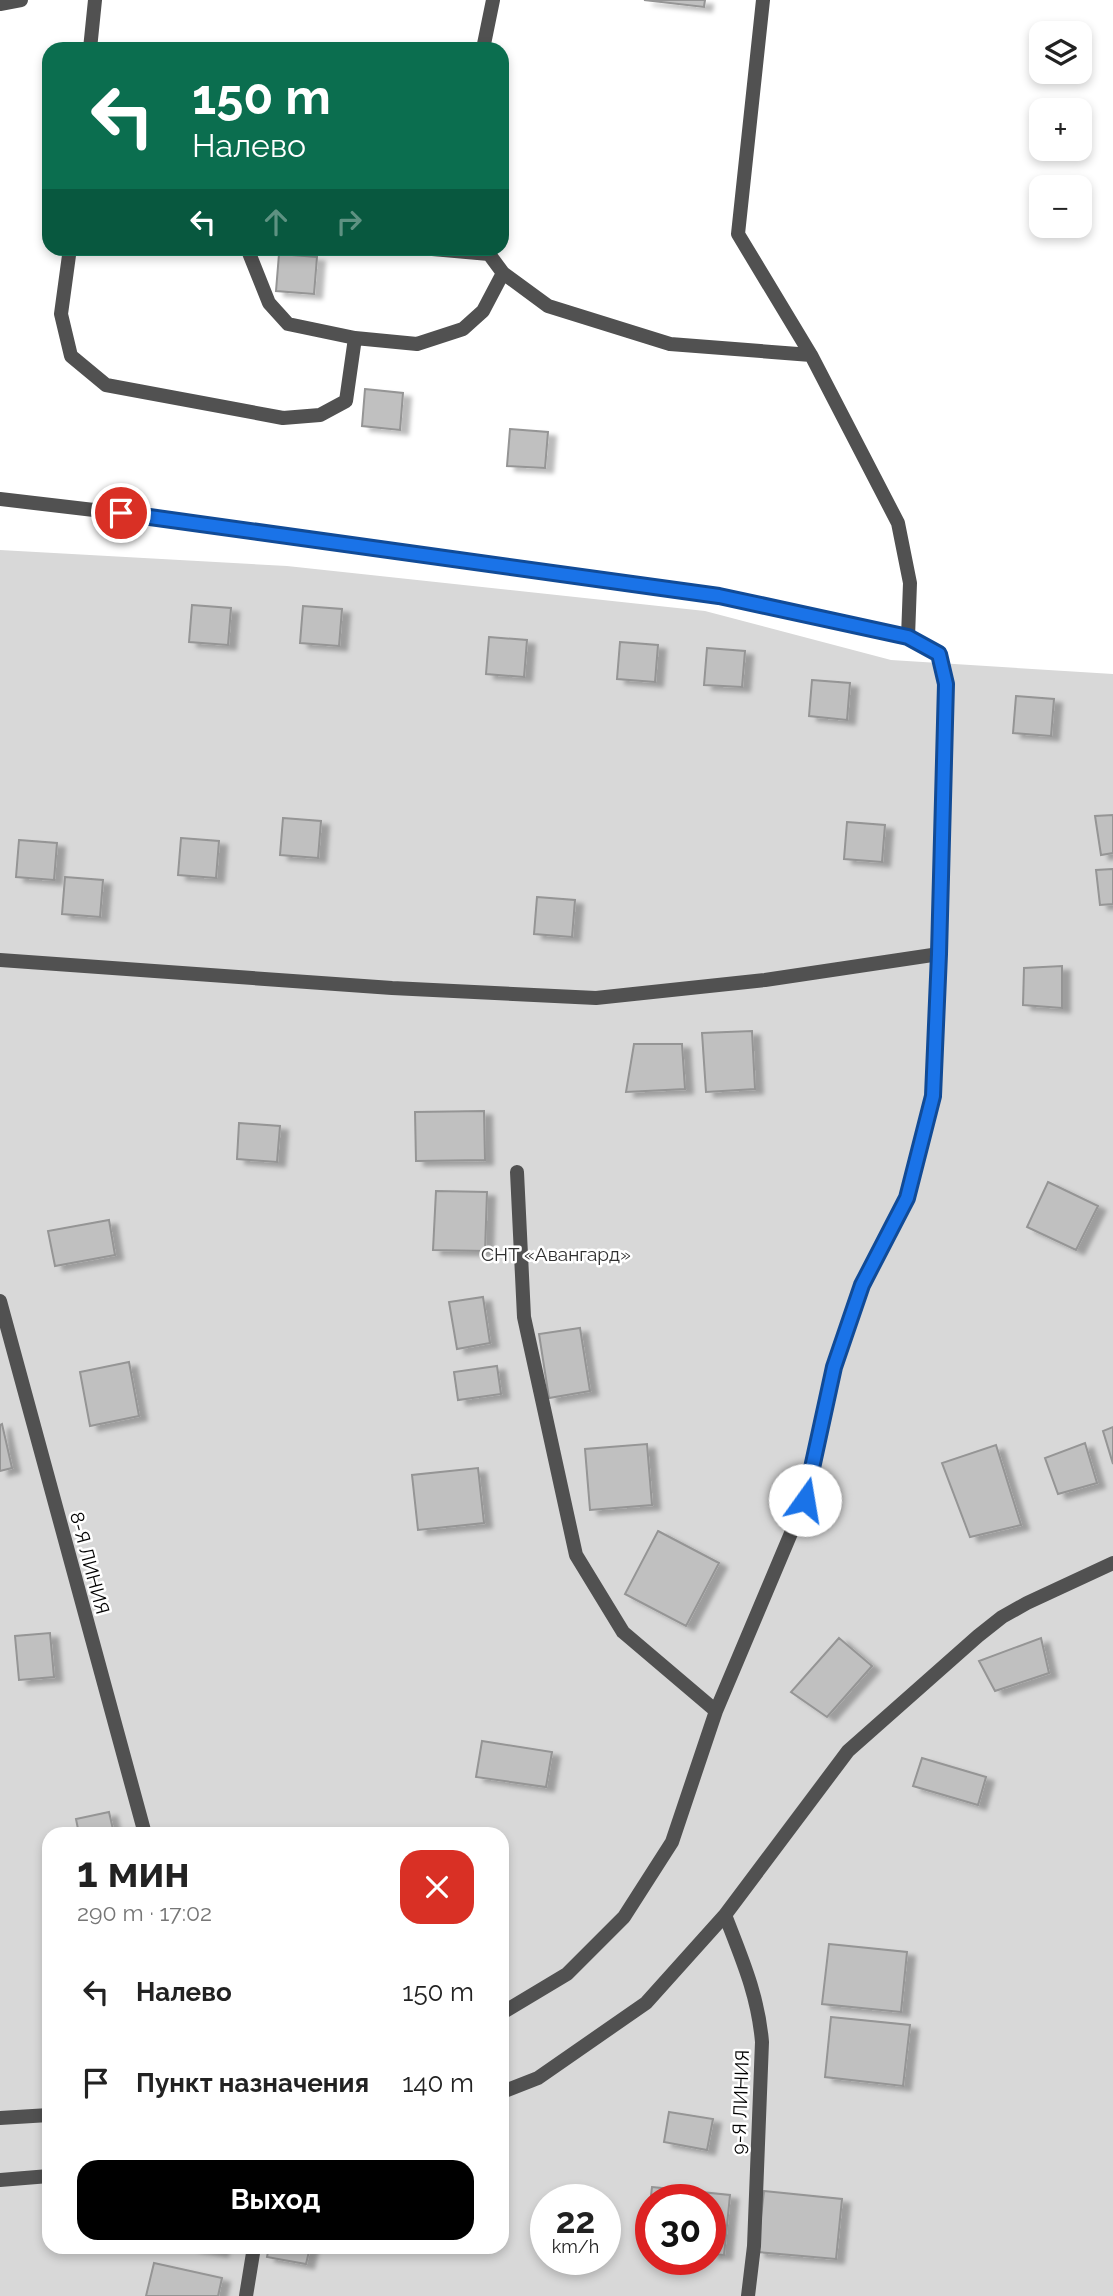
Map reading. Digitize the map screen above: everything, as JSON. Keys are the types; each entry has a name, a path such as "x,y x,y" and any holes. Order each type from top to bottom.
{"street":[{"path":"0,4 21,0"},
{"path":"91,42 95,0"},
{"path":"484,42 493,0"},
{"path":"763,0 738,234 811,355 898,523 910,583 908,637"},
{"path":"69,256 61,314 71,356 106,385 283,418 320,415 346,401 355,338"},
{"path":"250,256 269,303 288,324 355,338 417,344 463,329 483,311 503,273"},
{"path":"492,256 503,273 548,306 670,344 811,355"},
{"path":"0,499 145,516 719,596 908,637 939,654 946,684 933,1096 907,1198 862,1285 834,1367 805,1500 716,1711 672,1842 624,1917 567,1975 509,2008"},
{"path":"0,960 392,988 596,998 765,980 939,954"},
{"path":"517,1172 524,1317 576,1555 623,1632 716,1711"},
{"name":"8-Я ЛИНИЯ","path":"0,1301 143,1827"},
{"path":"509,2089 538,2078 646,2003 725,1915 848,1751 978,1636 1002,1617 1113,1563"},
{"name":"9-Я ЛИНИЯ","path":"725,1915 753,1986 760,2013 762,2042 754,2246 748,2296"},
{"path":"0,2118 42,2115"},
{"path":"0,2180 42,2177"},
{"path":"246,2296 253,2254"}],"green space":[{"name":"СНТ «Авангард»","path":"0,550 287,566 705,611 891,660 1113,674 1113,2296 0,2296"}],"building":[{"path":"644,0 705,0 704,7"},
{"path":"279,256 317,257 314,294 276,291"},
{"path":"365,389 403,393 400,430 362,426"},
{"path":"510,429 548,432 545,468 507,466"},
{"path":"192,605 231,608 228,645 189,642"},
{"path":"303,606 342,609 339,646 300,643"},
{"path":"489,637 527,640 524,677 486,674"},
{"path":"620,642 658,645 655,682 617,679"},
{"path":"707,648 745,651 742,687 704,685"},
{"path":"812,680 850,683 847,720 809,716"},
{"path":"1016,696 1054,699 1051,736 1013,733"},
{"path":"1113,815 1113,853 1101,855 1095,816"},
{"path":"283,818 321,821 318,858 280,855"},
{"path":"847,822 885,825 882,862 844,859"},
{"path":"181,838 219,841 216,878 178,875"},
{"path":"19,840 57,843 54,880 16,877"},
{"path":"1113,869 1113,904 1100,905 1096,870"},
{"path":"65,877 103,880 100,917 62,914"},
{"path":"537,897 575,900 572,937 534,934"},
{"path":"1062,966 1062,1008 1023,1005 1024,968"},
{"path":"752,1031 755,1089 706,1092 702,1033"},
{"path":"634,1044 682,1044 685,1089 626,1092"},
{"path":"484,1111 485,1160 416,1161 415,1112"},
{"path":"239,1123 280,1126 277,1162 237,1159"},
{"path":"1048,1182 1098,1206 1076,1250 1027,1227"},
{"path":"436,1191 487,1192 485,1251 433,1250"},
{"path":"109,1220 115,1255 55,1266 48,1231"},
{"path":"483,1297 490,1343 457,1349 449,1302"},
{"path":"580,1328 590,1391 549,1398 539,1334"},
{"path":"129,1362 139,1416 90,1426 80,1372"},
{"path":"497,1366 501,1394 458,1400 454,1372"},
{"path":"2,1424 12,1468 0,1471 0,1425"},
{"path":"1113,1427 1113,1464 1103,1431"},
{"path":"1085,1443 1097,1483 1058,1494 1045,1458"},
{"path":"647,1444 652,1505 590,1510 585,1449"},
{"path":"996,1445 1021,1525 970,1537 942,1463"},
{"path":"478,1468 484,1523 418,1530 412,1475"},
{"path":"658,1531 719,1563 686,1626 625,1594"},
{"path":"50,1633 54,1677 19,1680 15,1636"},
{"path":"839,1638 872,1666 827,1717 791,1692"},
{"path":"1041,1638 1049,1673 995,1691 979,1661"},
{"path":"482,1741 552,1752 546,1787 476,1777"},
{"path":"922,1758 986,1777 978,1805 913,1786"},
{"path":"109,1812 112,1827 78,1827 76,1819"},
{"path":"829,1944 907,1952 901,2012 822,2004"},
{"path":"831,2017 910,2025 903,2086 825,2077"},
{"path":"669,2112 713,2119 707,2150 664,2142"},
{"path":"764,2191 842,2199 836,2259 757,2252"},
{"path":"726,2195 730,2195 726,2235"},
{"path":"268,2254 308,2254 306,2264 267,2257"},
{"path":"154,2263 222,2278 218,2296 146,2296"}],"route":[{"path":"121,513 719,596 908,637 939,654 946,684 933,1096 907,1198 862,1285 834,1367 805,1500"}]}
